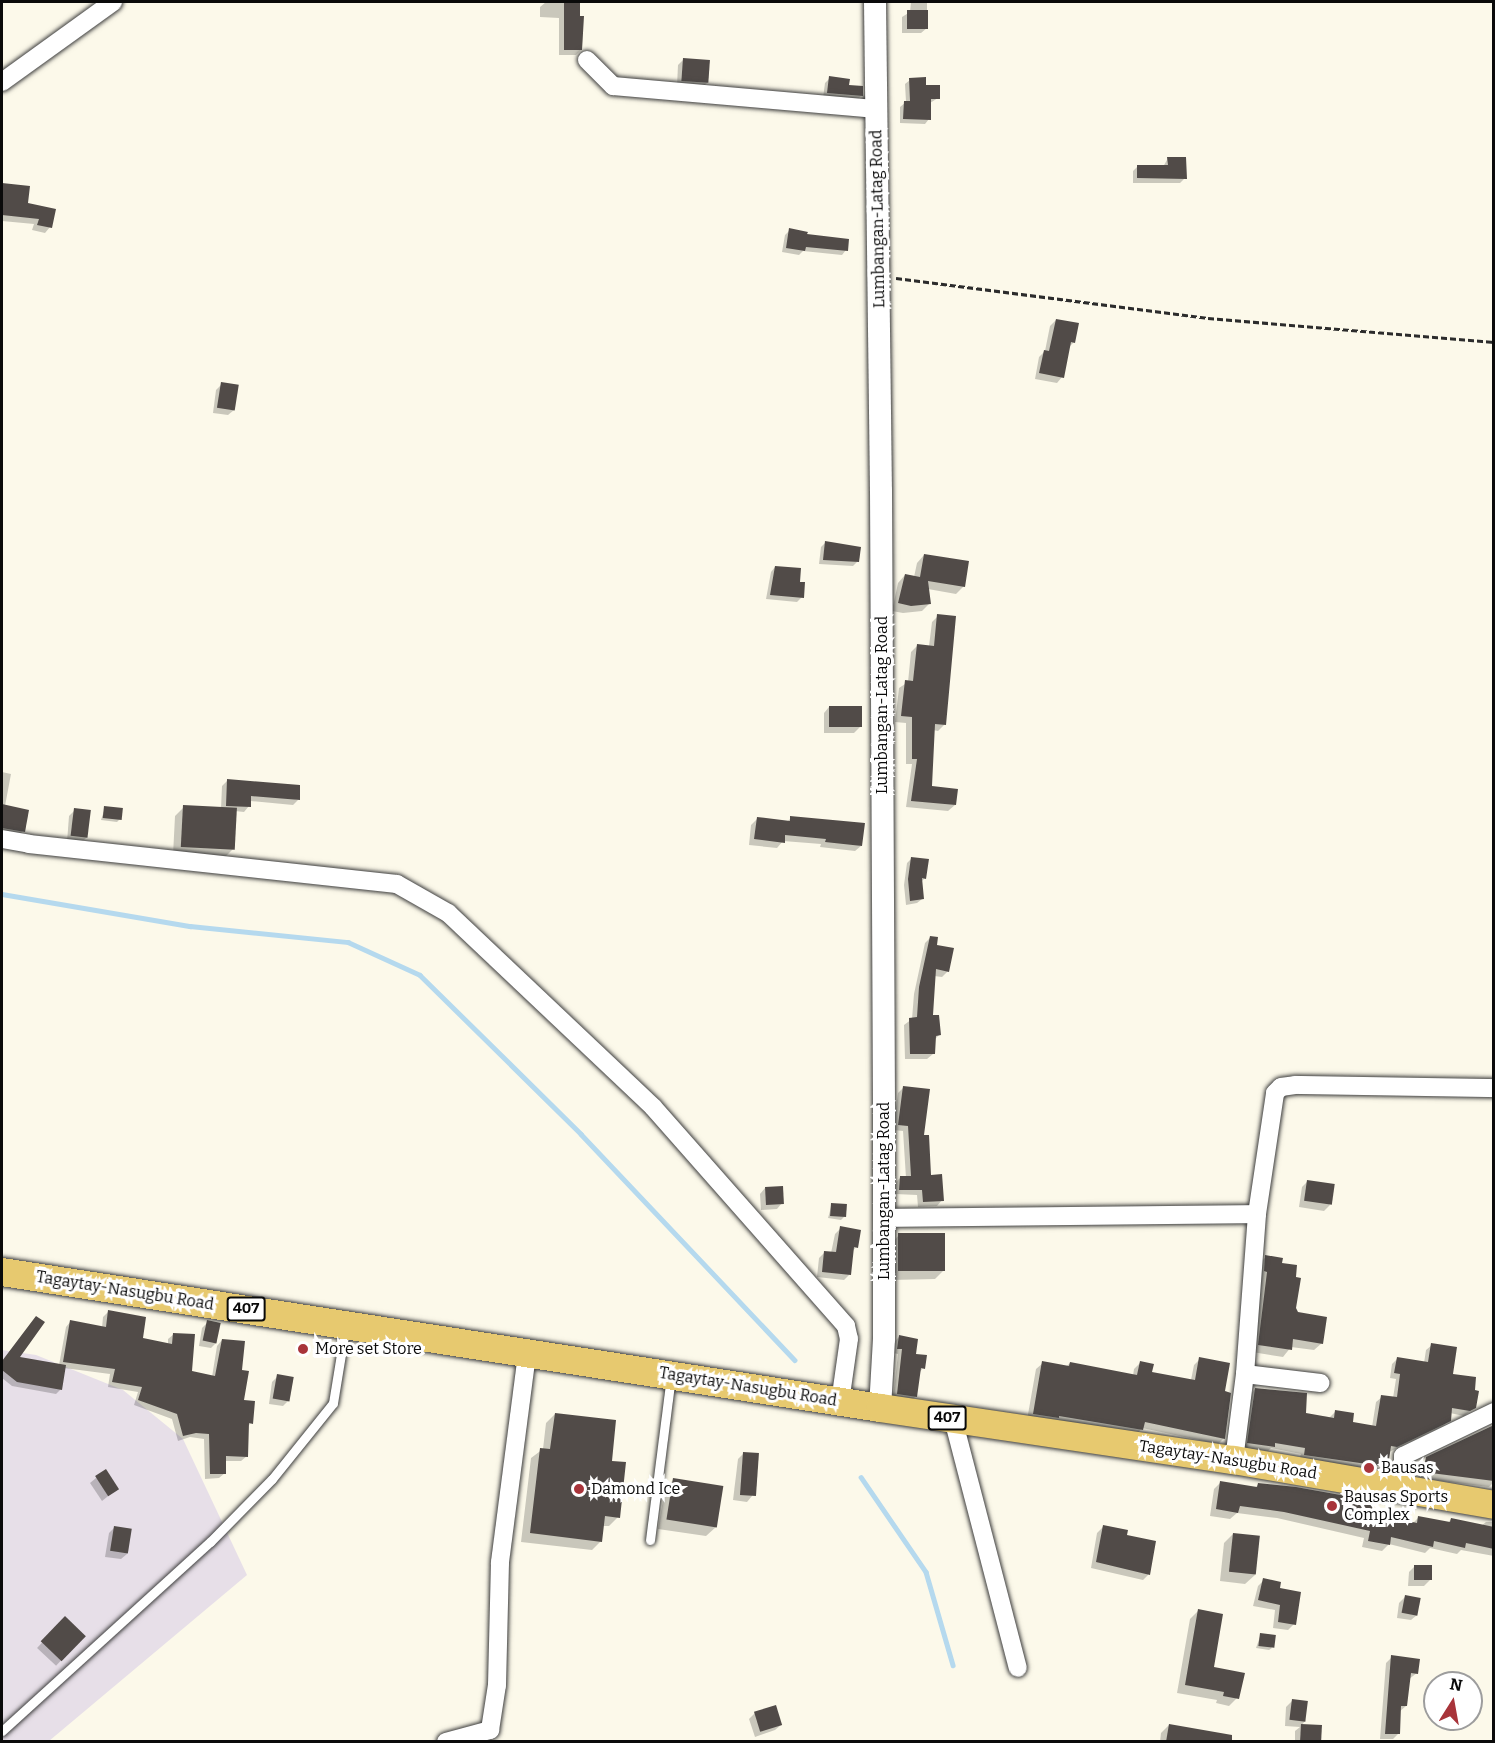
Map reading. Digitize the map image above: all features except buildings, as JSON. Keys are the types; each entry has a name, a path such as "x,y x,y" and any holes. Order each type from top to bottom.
{"main road":[{"name":"Tagaytay-Nasugbu Road","path":"2,1271 840,1402 1234,1460 1403,1487 1494,1505"}],"street":[{"path":"2,82 114,2"},
{"name":"Lumbangan-Latag Road","path":"875,2 884,1218 884,1339 880,1408"},
{"path":"587,60 614,86 877,110"},
{"path":"2,839 397,884 448,913 653,1107 846,1326 849,1339 840,1402"},
{"path":"1234,1460 1245,1374 1257,1214 1275,1093 1281,1088 1295,1085 1494,1088"},
{"path":"884,1218 1257,1214"},
{"path":"446,1742 490,1730 497,1685 500,1562 526,1353"},
{"path":"1245,1374 1320,1383"},
{"path":"1403,1487 1403,1456 1494,1412"},
{"path":"953,1419 1018,1668"}],"lane":[{"path":"2,1731 210,1542 272,1479 333,1403 346,1324"},
{"path":"650,1540 671,1375"}],"path":[{"path":"878,276 1208,318 1494,342"}],"shaded area":[{"path":"2,1350 36,1355 123,1390 183,1439 247,1575 49,1741 2,1741"}],"waterway":[{"path":"2,894 190,926 348,942 420,975 581,1134 795,1360"},
{"path":"861,1477 926,1572 953,1665"}],"place":[{"name":"More set Store","path":"303,1349"},
{"name":"Bausas","path":"1369,1468"},
{"name":"Damond Ice","path":"579,1489"},
{"name":"Bausas Sports Complex","path":"1332,1506"}]}
